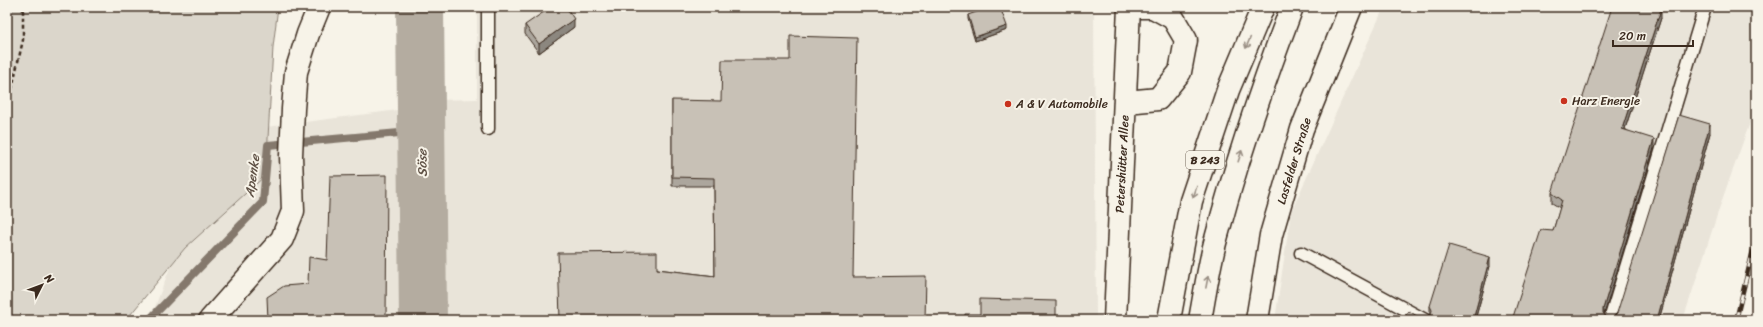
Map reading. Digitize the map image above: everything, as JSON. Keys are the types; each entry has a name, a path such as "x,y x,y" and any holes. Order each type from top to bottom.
{"main road":[{"path":"210,320 282,239 293,211 292,109 296,72 308,34 319,7"},
{"path":"1126,102 1158,99 1180,72 1186,40 1173,18 1153,7 1129,7"},
{"name":"Petershütter Allee","path":"1115,320 1126,102 1129,7"},
{"name":"B 243","path":"1170,320 1191,202 1228,90 1263,7"},
{"name":"B 243","path":"1200,320 1215,241 1235,171 1270,65 1292,7"},
{"name":"Lasfelder Straße","path":"1257,320 1271,235 1302,129 1351,7"}],"lane":[{"path":"488,7 488,129"},
{"path":"1610,320 1705,7"},
{"path":"1301,253 1425,320"}],"path":[{"path":"7,110 23,40 22,7"}],"shaded area":[{"path":"7,7 278,7 273,47 266,175 185,248 126,320 7,320"},
{"path":"477,7 1094,7 1096,320 446,320 436,100 477,99"},
{"path":"1384,7 1756,7 1756,106 1722,200 1683,320 1275,320 1291,212"},
{"path":"406,109 408,320 150,320 221,133"}],"building":[{"path":"551,7 566,7 574,19 539,44 525,25"},
{"path":"990,7 1000,7 1007,26 975,37 968,15"},
{"path":"1612,7 1657,7 1661,9 1622,129 1654,139 1603,309 1603,313 1607,318 1612,318 1617,313 1679,115 1710,124 1657,320 1588,320 1578,317 1578,320 1512,320 1541,230 1553,231 1562,200 1552,193"},
{"path":"790,36 857,38 853,277 926,276 925,320 560,320 558,253 657,252 657,269 715,276 714,178 672,177 672,100 721,101 722,60 790,60"},
{"path":"387,175 386,320 268,320 267,297 284,286 308,284 309,257 327,260 330,176"},
{"path":"1449,245 1490,257 1473,320 1426,320 1426,318 1431,315 1432,310 1430,306"},
{"path":"980,299 1056,301 1056,320 965,320 965,314 980,314"},
{"path":"1409,311 1423,320 1402,320"}],"waterway":[{"name":"Söse","path":"420,7 423,320"},
{"name":"Apenke","path":"149,320 263,202 268,145 421,131"}],"railway":[{"path":"1736,320 1756,238"}],"place":[{"name":"Harz Energie","path":"1564,101"},
{"name":"A & V Automobile","path":"1008,104"}]}
